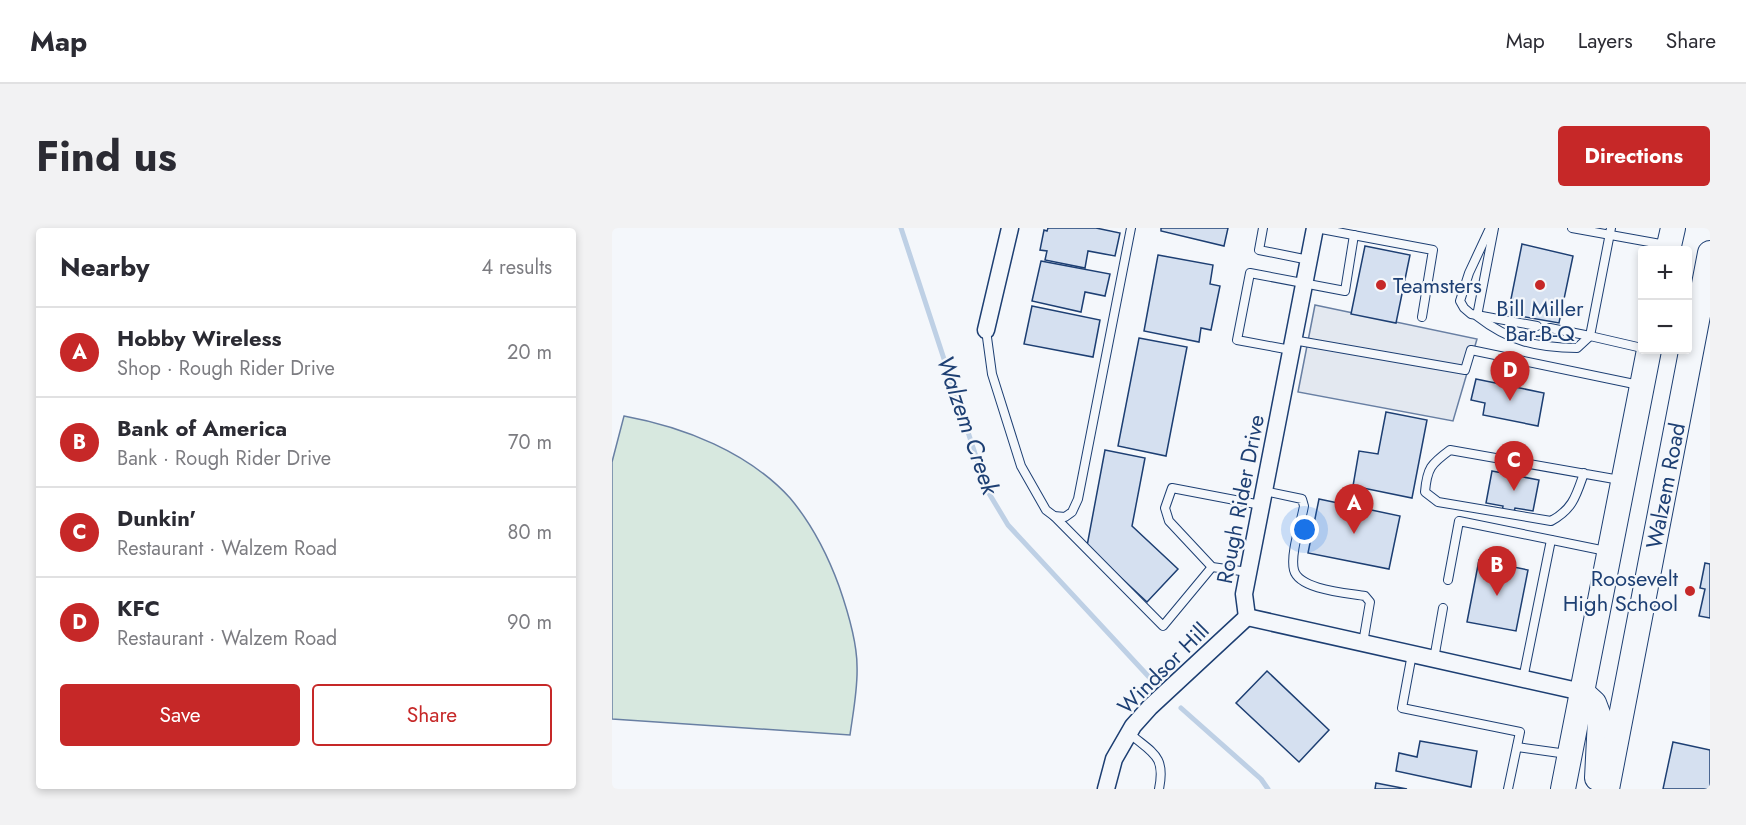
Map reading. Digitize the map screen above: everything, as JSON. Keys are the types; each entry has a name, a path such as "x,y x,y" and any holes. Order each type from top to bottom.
{"main road":[{"name":"Walzem Road","path":"1607,789 1710,253"},
{"name":"Walzem Road","path":"1563,789 1648,354"},
{"path":"1582,692 1594,704 1600,719 1597,789"}],"street":[{"path":"986,330 1010,228"},
{"name":"Rough Rider Drive","path":"1316,228 1244,594 1246,617 1582,692"},
{"name":"Windsor Hill","path":"1106,789 1114,759 1129,733 1150,707 1246,617"}],"lane":[{"path":"1054,516 1065,517 1072,512 1078,499 1131,228"},
{"path":"1263,228 1259,250 1309,260"},
{"path":"1316,228 1433,250 1422,317"},
{"path":"1492,228 1469,273 1460,301 1464,308 1496,330 1524,342 1551,348 1577,348 1590,336 1610,232"},
{"path":"1477,316 1492,228"},
{"path":"1572,228 1670,241"},
{"path":"1354,235 1345,291 1250,273 1237,340 1292,345 1465,370 1472,350 1642,386"},
{"path":"1477,316 1537,326"},
{"path":"1550,328 1638,347"},
{"path":"986,330 992,374 1022,466 1046,510 1163,626 1212,567"},
{"path":"1584,473 1577,494 1566,513 1551,521 1438,502 1425,492 1427,475 1432,463 1450,450 1584,473 1623,481"},
{"path":"1248,572 1212,567 1169,521 1165,508 1172,488 1263,498 1302,499 1304,506 1293,559 1294,572 1302,582 1314,587 1365,596 1370,602 1363,643"},
{"path":"1448,580 1459,522 1610,551"},
{"path":"1523,679 1551,540"},
{"path":"1434,659 1443,608"},
{"path":"1412,654 1401,708 1520,732 1508,789"},
{"path":"1129,733 1159,758 1162,773 1159,789"},
{"path":"1517,747 1569,754"}],"shaded area":[{"path":"1315,305 1477,339 1453,421 1298,392"},
{"path":"624,416 692,435 735,455 755,467 773,482 798,508 830,563 851,626 857,657 857,674 850,735 612,719 612,462"}],"building":[{"path":"1048,228 1096,228 1120,233 1115,256 1088,251 1085,268 1045,260 1047,251 1040,250 1044,230 1047,231"},
{"path":"1161,228 1228,228 1224,246 1161,231"},
{"name":"Bill Miller Bar-B-Q","path":"1522,244 1573,256 1559,323 1508,314"},
{"name":"Teamsters","path":"1365,246 1410,255 1396,323 1351,314"},
{"path":"1158,255 1213,265 1210,284 1220,286 1211,330 1201,328 1199,342 1144,331"},
{"path":"1041,261 1110,274 1105,296 1085,292 1081,312 1032,301"},
{"path":"1032,306 1100,320 1093,357 1024,344"},
{"path":"1139,338 1187,347 1166,456 1118,446"},
{"path":"1476,379 1544,393 1538,426 1483,415 1485,403 1471,400"},
{"path":"1386,412 1427,420 1412,498 1353,486 1359,451 1378,454"},
{"path":"1105,450 1145,458 1132,526 1178,569 1147,602 1087,546"},
{"path":"1492,471 1539,480 1533,511 1515,508 1513,515 1502,512 1503,506 1486,503"},
{"path":"1319,499 1400,516 1389,569 1308,553"},
{"path":"1479,560 1528,570 1516,631 1467,622"},
{"path":"1705,563 1710,564 1710,618 1699,616 1705,589 1700,588"},
{"path":"1267,671 1329,730 1299,762 1236,703"},
{"path":"1420,741 1477,751 1471,787 1396,771 1399,753 1417,757"},
{"path":"1673,742 1710,750 1710,789 1663,789"},
{"path":"1376,783 1407,789 1375,789"}],"waterway":[{"name":"Walzem Creek","path":"901,228 987,490 1008,525 1149,677"},
{"name":"Walzem Creek","path":"1181,708 1261,779 1268,789"}],"place":[{"name":"Teamsters","path":"1381,285"},
{"name":"Bill Miller Bar-B-Q","path":"1540,285"},
{"name":"KFC","path":"1510,401"},
{"name":"Dunkin'","path":"1514,491"},
{"name":"Hobby Wireless","path":"1354,534"},
{"name":"Roosevelt High School","path":"1690,591"},
{"name":"Bank of America","path":"1497,596"}]}
